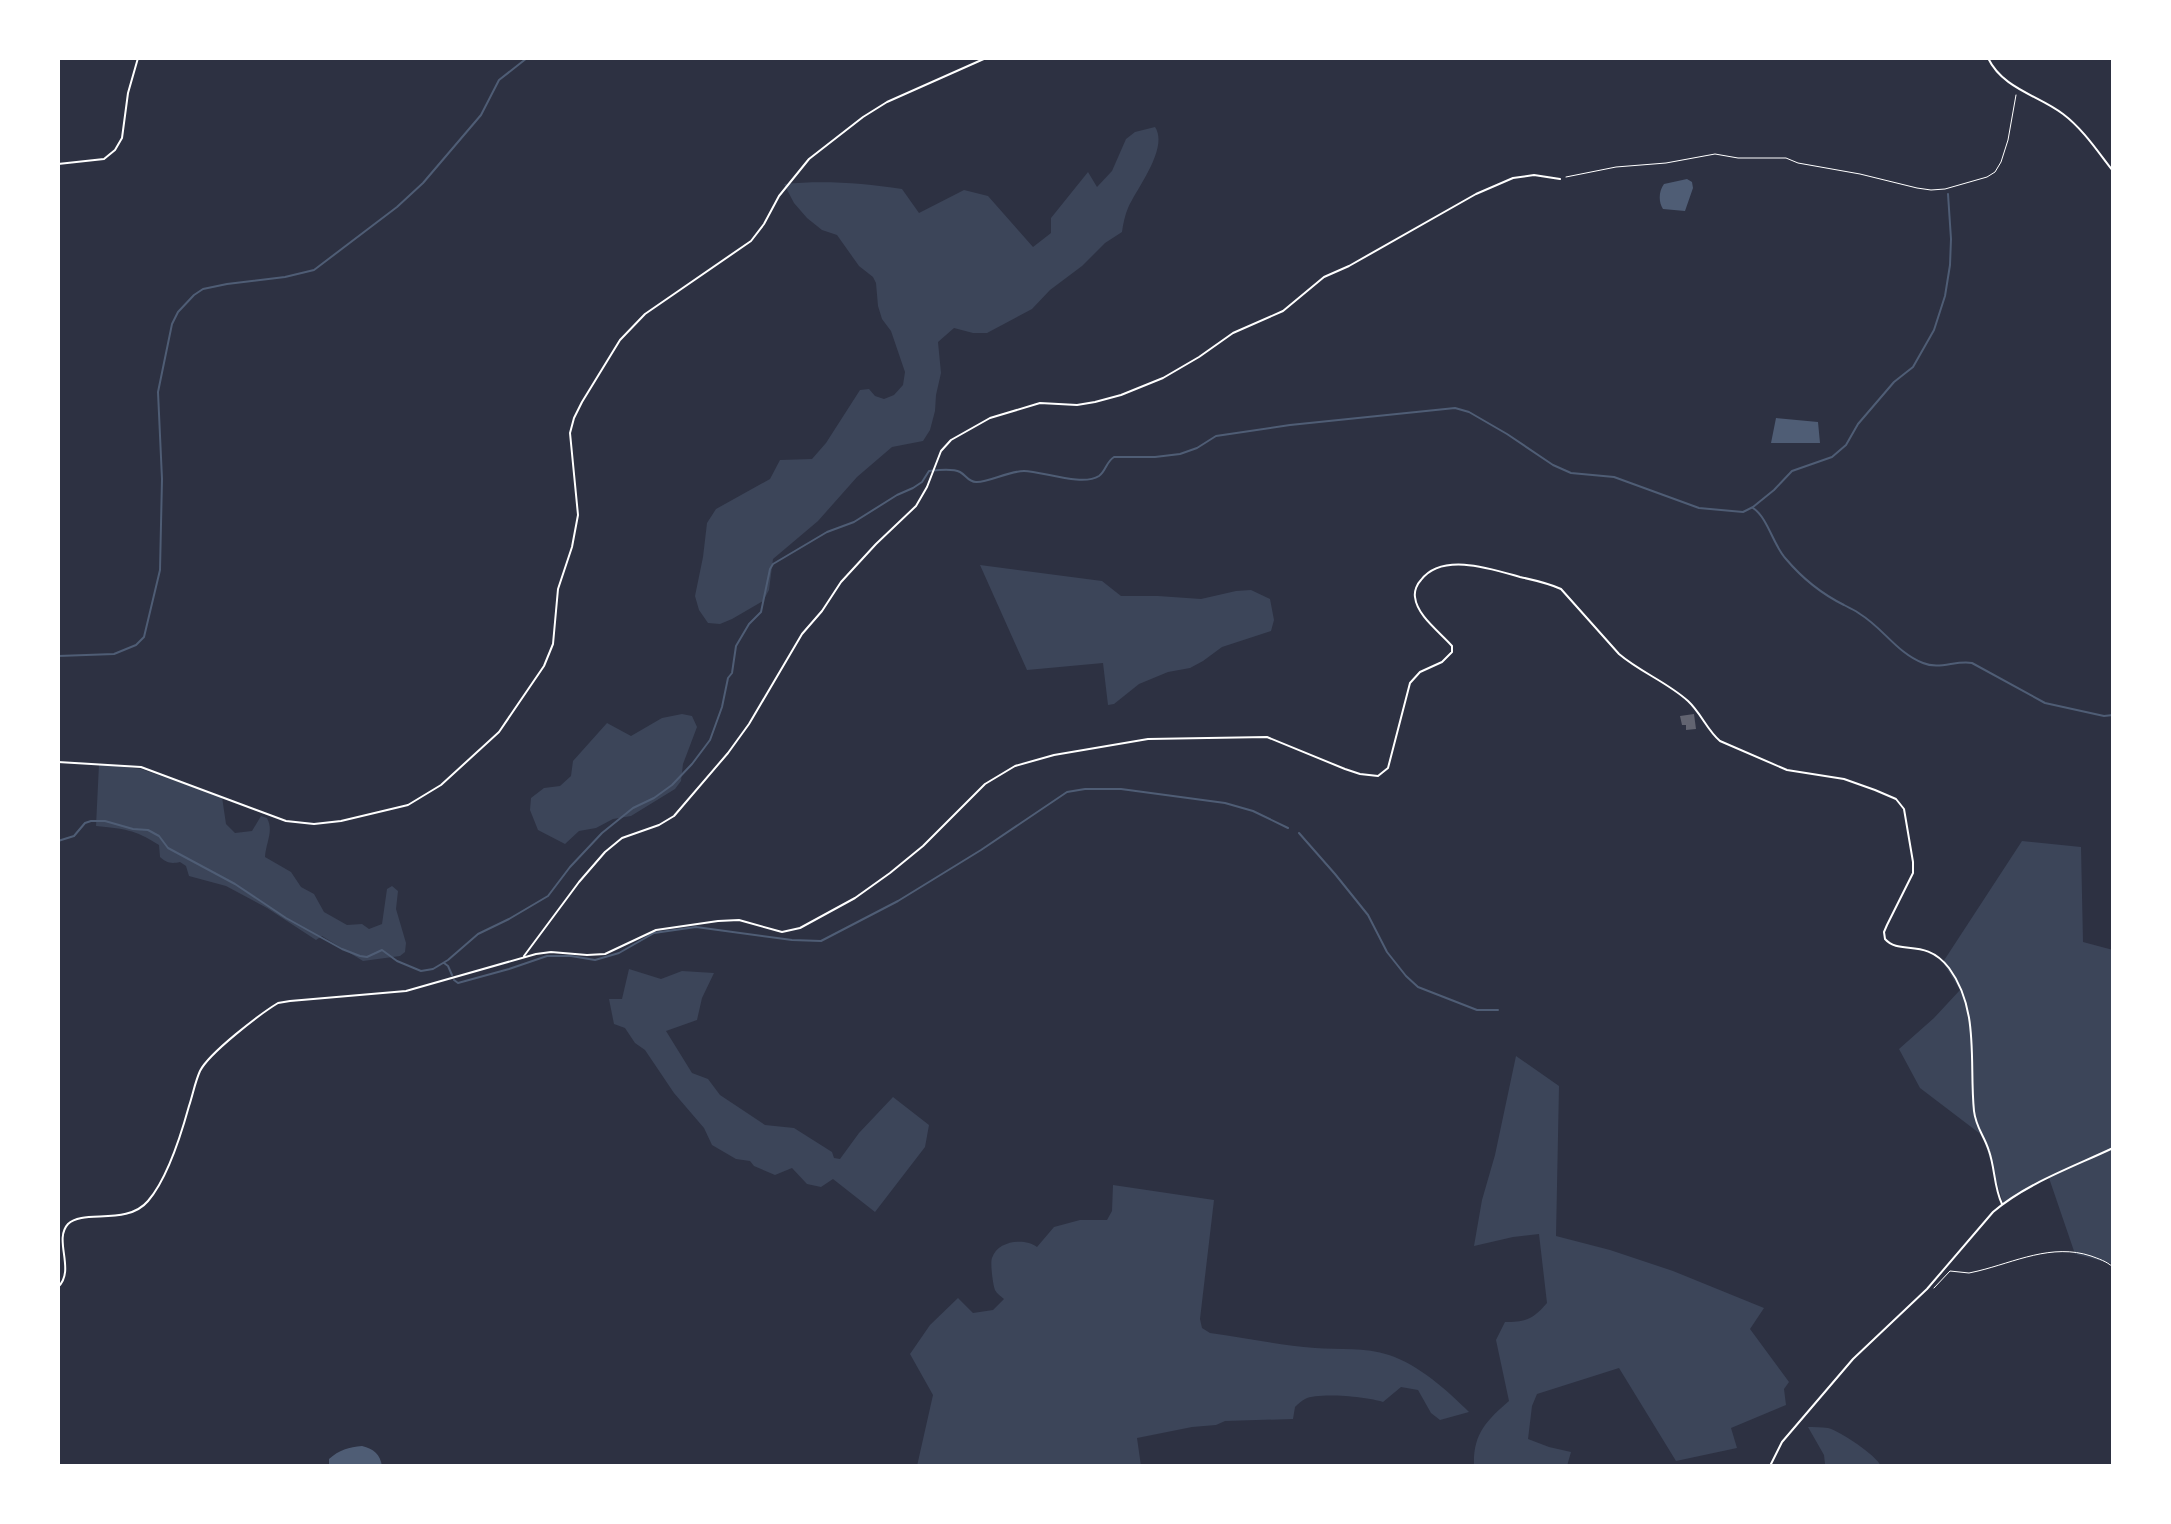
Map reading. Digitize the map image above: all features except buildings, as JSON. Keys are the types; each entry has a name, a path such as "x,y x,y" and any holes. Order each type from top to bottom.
{"street":[{"path":"58,164 104,159 115,150 122,138 128,93 138,58"},
{"path":"58,762 141,767 286,821 300,823 341,821 381,813 408,805 441,785 508,721 550,655 558,589 572,547 578,515 570,433 582,402 620,340 645,314 751,241 779,196 809,159 863,117 887,102 986,58"},
{"path":"1988,58 2005,80 2073,122 2113,171"},
{"path":"523,957 605,852 622,838 659,825 674,816 728,753 749,724 802,634 841,582 916,506 941,451 951,440 990,418 1040,403 1077,405 1095,402 1154,382 1191,362 1233,333 1283,311 1324,277 1476,194 1513,178 1534,175 1560,179"},
{"path":"58,1287 65,1280 64,1241 71,1221 122,1216 146,1203 164,1175 182,1131 200,1071 208,1058 272,1007 290,1001 406,991 523,957 551,952 605,954 656,930 739,920 782,932 800,928 873,887 923,846 985,784 1032,759 1148,739 1249,736 1267,737 1345,769 1378,776 1388,768 1410,683 1420,672 1442,662 1452,652 1452,646 1419,608 1415,599 1419,581 1439,567 1491,569 1561,589 1619,654 1690,702 1720,741 1774,766 1844,779 1888,795 1900,804 1904,809 1913,873 1884,932 1885,939 1895,946 1916,947 1934,953 1957,981 1972,1033 1977,1129 1990,1152 1997,1194 2002,1204"},
{"path":"1770,1466 1782,1442 1853,1359 1927,1289 1993,1212 2042,1181 2113,1148"}],"path":[{"path":"1560,179 1616,167 1666,163 1715,154 1738,158 1786,158 1917,188 1945,189 1995,172 2008,140 2016,95"},
{"path":"1927,1289 1934,1289 1950,1271 1969,1273 2050,1252 2073,1251 2104,1260 2113,1267"}],"shaded area":[{"path":"1155,127 1158,146 1155,157 1128,208 1122,232 1050,290 1032,309 987,333 954,328 938,342 941,373 930,430 923,441 892,447 857,477 818,521 773,559 769,590 763,601 720,624 708,623 699,610 695,596 707,523 716,509 770,479 780,460 812,459 860,390 869,389 875,396 884,399 894,395 903,385 905,372 891,331 882,319 873,277 859,266 837,235 822,230 807,218 784,184 843,183 902,189 919,213 964,190 988,196 1033,247 1051,233 1051,218 1088,172 1097,187 1112,171 1126,139 1135,132"},
{"path":"1687,179 1692,182 1693,188 1685,211 1663,209 1660,196 1664,184"},
{"path":"1776,418 1818,422 1820,443 1771,443"},
{"path":"980,565 1102,581 1121,596 1201,599 1251,590 1270,599 1274,620 1271,631 1222,647 1190,668 1168,672 1139,684 1114,704 1108,705 1103,663 1027,670"},
{"path":"682,714 692,716 697,727 683,764 681,781 675,789 631,816 579,831 565,844 538,830 530,810 531,798 544,788 560,786 571,776 573,761 607,723 631,736 662,718"},
{"path":"99,764 141,769 222,797 226,824 235,833 252,831 261,816 267,818 270,832 265,857 291,872 301,887 314,894 324,912 347,925 362,924 369,929 382,924 387,889 392,886 398,891 396,909 406,943 405,952 400,956 363,961 322,936 316,940 226,886 189,876 186,866 162,859 159,845 143,836 122,829 96,826"},
{"path":"2022,841 2081,847 2083,942 2113,950 2113,1264 2075,1254 2049,1178 2003,1203 1983,1136 1920,1088 1899,1049 1960,990 1943,962"},
{"path":"629,969 661,979 682,971 714,973 702,998 697,1020 666,1031 692,1073 708,1079 720,1095 765,1125 794,1128 832,1152 834,1158 840,1159 859,1133 893,1097 929,1125 925,1147 875,1212 833,1179 821,1187 807,1184 792,1168 775,1175 712,1145 704,1128 674,1093 645,1050 635,1043 625,1028 614,1024 609,999 622,999"},
{"path":"1516,1056 1559,1086 1556,1236 1673,1271 1764,1308 1750,1329 1789,1382 1784,1389 1786,1405 1731,1428 1737,1448 1676,1461 1619,1368 1537,1394 1532,1406 1528,1439 1571,1452 1567,1466 1474,1466 1476,1445 1482,1429 1509,1401 1496,1340 1505,1322 1529,1318 1547,1303 1539,1234 1474,1246"},
{"path":"1113,1185 1214,1200 1200,1319 1202,1328 1210,1333 1276,1343 1380,1352 1422,1372 1469,1412 1440,1420 1431,1413 1418,1390 1401,1387 1383,1402 1344,1396 1312,1397 1295,1407 1293,1419 1225,1421 1137,1438 1141,1466 917,1466 933,1395 910,1354 930,1325 958,1298 973,1313 993,1310 1004,1299 993,1284 991,1261 995,1252 1012,1242 1026,1242 1037,1247 1054,1227 1080,1220 1107,1220 1112,1211"},
{"path":"1808,1427 1828,1428 1841,1434 1865,1450 1881,1466 1823,1466 1824,1455"},
{"path":"362,1446 376,1453 382,1466 329,1466 329,1459 337,1453"}],"waterway":[{"path":"58,656 114,654 136,645 144,637 160,570 162,479 158,392 172,324 178,312 203,289 314,270 397,207 423,183 481,115 499,80 527,58"},
{"path":"58,841 74,836 85,823 91,821 148,830 159,836 168,848 235,884 286,918 342,949 367,957 382,950 397,961 421,971 433,969 478,934 548,896 602,833 633,808 672,785 692,764 710,740 732,673 736,646 749,624 761,612 773,564 913,488 922,482 929,471 957,471 976,482 1024,471 1092,479 1099,476 1114,457 1180,454 1216,436 1455,408 1469,412 1571,473 1614,477 1699,508 1743,512 1774,490 1792,471 1832,457 1846,445 1858,424 1894,382 1913,367 1934,330 1945,296 1951,239 1948,194"},
{"path":"1753,508 1763,518 1781,553 1799,573 1828,596 1856,611 1914,659 1935,666 1972,663 2045,703 2104,716 2113,715"},
{"path":"454,980 458,983 547,956 595,960 619,953 654,933 696,927 821,941 898,901 1067,792 1121,789 1225,803 1253,811 1288,828"},
{"path":"1299,833 1368,915 1387,952 1418,987 1477,1010 1498,1010"},
{"path":"444,963 452,975"}]}
